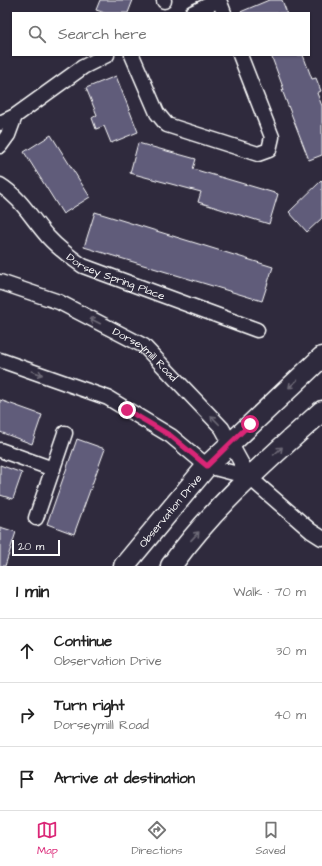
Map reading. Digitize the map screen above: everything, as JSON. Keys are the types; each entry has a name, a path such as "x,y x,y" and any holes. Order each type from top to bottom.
{"street":[{"path":"194,12 219,0 224,12"},
{"path":"0,123 15,116 83,67 105,56"},
{"path":"132,56 157,113 166,125 258,154 270,150 272,138 240,56"},
{"path":"0,146 8,135 15,116"},
{"name":"Dorsey Spring Place","path":"0,185 12,192 47,236 64,253 83,266 257,330"},
{"name":"Dorseymill Road","path":"0,282 59,302 144,346 222,428 249,477 322,538"},
{"name":"Observation Drive","path":"124,566 207,466 322,357"},
{"name":"Dorseymill Road","path":"0,360 108,398 171,436 207,466 249,477"},
{"path":"171,566 185,547 249,477 322,411"},
{"path":"36,518 65,433"},
{"path":"0,450 53,468"}],"building":[{"path":"100,0 133,0 128,12 102,12 96,10"},
{"path":"269,0 282,0 287,12 240,12"},
{"path":"271,56 303,56 312,79 316,78 321,91 317,93 322,106 322,155 309,160 282,90 284,90"},
{"path":"116,76 138,132 111,143 104,126 96,129 92,118 97,115 86,88"},
{"path":"51,135 90,197 63,214 24,152"},
{"path":"138,143 196,159 193,169 278,194 269,224 198,202 201,192 130,173"},
{"path":"322,180 322,218 307,232 289,212"},
{"path":"95,212 273,267 262,301 84,247"},
{"path":"0,400 42,415 32,444 0,432"},
{"path":"77,439 105,449 74,534 47,524"},
{"path":"0,465 22,473 13,499 0,495"},
{"path":"0,527 16,532 5,566 0,566"}],"route":[{"path":"127,410 171,436 207,466 250,424"}]}
